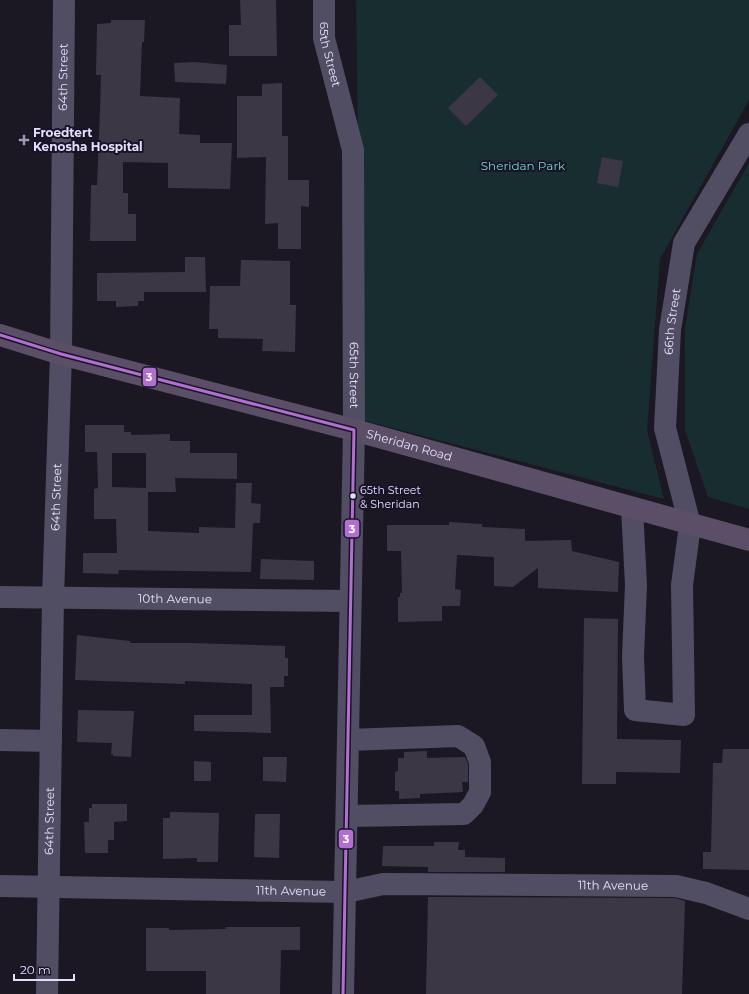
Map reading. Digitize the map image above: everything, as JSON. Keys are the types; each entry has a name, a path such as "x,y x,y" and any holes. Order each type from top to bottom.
{"main road":[{"name":"Sheridan Road","path":"0,335 61,354 354,430 690,525 749,540"}],"street":[{"name":"64th Street","path":"47,994 53,598 61,354 64,0"},
{"name":"65th Street","path":"324,0 324,38 353,150 354,430 349,602 346,892 343,994"},
{"name":"66th Street","path":"690,525 665,428 670,330 684,243 749,134"},
{"path":"632,508 636,585 633,656 635,710 684,715 682,585 690,525"},
{"name":"10th Avenue","path":"0,597 349,602"},
{"path":"347,816 464,814 473,805 480,792 480,762 476,751 474,746 458,736 348,740"},
{"path":"0,740 51,741"},
{"name":"11th Avenue","path":"0,886 346,892 382,884 676,886 706,893 749,909"}],"green space":[{"name":"Sheridan Park","path":"356,0 749,0 749,100 660,259 647,430 664,499 362,420"},
{"path":"749,163 749,509 708,497 685,430 685,328 697,254"}],"building":[{"path":"240,0 276,0 277,56 229,56 229,25 241,25"},
{"path":"111,20 145,20 144,42 142,42 140,96 180,98 179,134 200,135 200,143 232,143 230,189 168,188 168,163 123,162 123,193 128,193 128,214 136,214 136,241 90,241 91,185 97,185 100,110 101,75 96,75 97,24 111,23"},
{"path":"195,62 227,65 226,84 175,82 174,63"},
{"path":"480,77 498,95 466,126 448,108"},
{"path":"282,83 282,136 288,136 288,180 309,180 309,207 301,206 301,249 278,249 278,223 265,224 266,157 237,158 237,96 262,96 262,84"},
{"path":"602,157 623,161 618,187 597,183"},
{"path":"185,257 205,257 206,292 144,292 144,301 138,301 138,306 116,307 116,301 97,301 97,273 185,272"},
{"path":"241,260 290,261 290,305 296,305 295,352 262,351 263,339 218,338 218,329 209,329 210,286 240,286"},
{"path":"85,425 124,425 124,432 131,432 131,435 170,434 170,441 190,441 190,453 237,453 237,479 175,478 176,492 148,492 148,531 199,533 199,527 235,528 236,483 252,483 251,503 261,504 260,523 253,523 251,572 119,570 118,574 83,573 83,553 117,553 116,519 94,519 94,489 98,488 97,452 85,452","holes":["112,453 146,453 146,488 112,487"]},
{"path":"449,522 482,524 482,527 525,529 525,541 571,540 572,551 619,562 618,592 538,588 538,568 513,587 494,586 494,557 457,555 455,589 461,590 460,606 442,606 442,621 398,622 398,597 400,597 400,593 402,593 401,551 387,551 387,525 449,525"},
{"path":"261,559 314,561 314,580 260,579"},
{"path":"584,618 618,619 617,739 681,740 680,773 616,772 616,784 582,784"},
{"path":"77,635 130,641 130,643 193,643 285,646 285,658 288,658 288,676 284,676 284,687 270,687 271,733 194,731 194,715 252,715 252,684 185,681 185,684 75,680"},
{"path":"78,710 134,711 131,757 113,756 113,754 111,754 112,743 77,742"},
{"path":"723,749 749,749 749,870 703,869 703,852 711,852 713,763 722,763"},
{"path":"427,751 427,758 465,757 468,764 468,782 462,782 463,792 420,794 420,798 399,799 399,791 395,791 395,772 398,771 398,758 404,758 404,752"},
{"path":"263,757 287,757 286,782 263,781"},
{"path":"194,761 211,762 211,781 194,781"},
{"path":"92,804 127,804 127,821 114,822 114,840 108,840 108,853 85,853 84,822 89,822 89,808 92,808"},
{"path":"170,812 219,813 218,862 197,862 197,858 163,859 163,818 170,818"},
{"path":"255,814 280,814 279,858 254,857"},
{"path":"434,842 459,842 458,850 465,850 465,857 505,858 505,872 428,872 428,867 382,866 383,846 434,846"},
{"path":"428,897 675,898 685,901 682,994 426,994"},
{"path":"226,927 300,927 300,950 281,950 280,994 206,994 206,971 146,971 146,928 169,928 169,930 226,929"}],"transit line":[{"name":"3","path":"0,335 61,354 354,430 343,994"}],"place":[{"name":"Froedtert Kenosha Hospital","path":"24,140"},
{"name":"65th Street & Sheridan","path":"353,496"}]}
